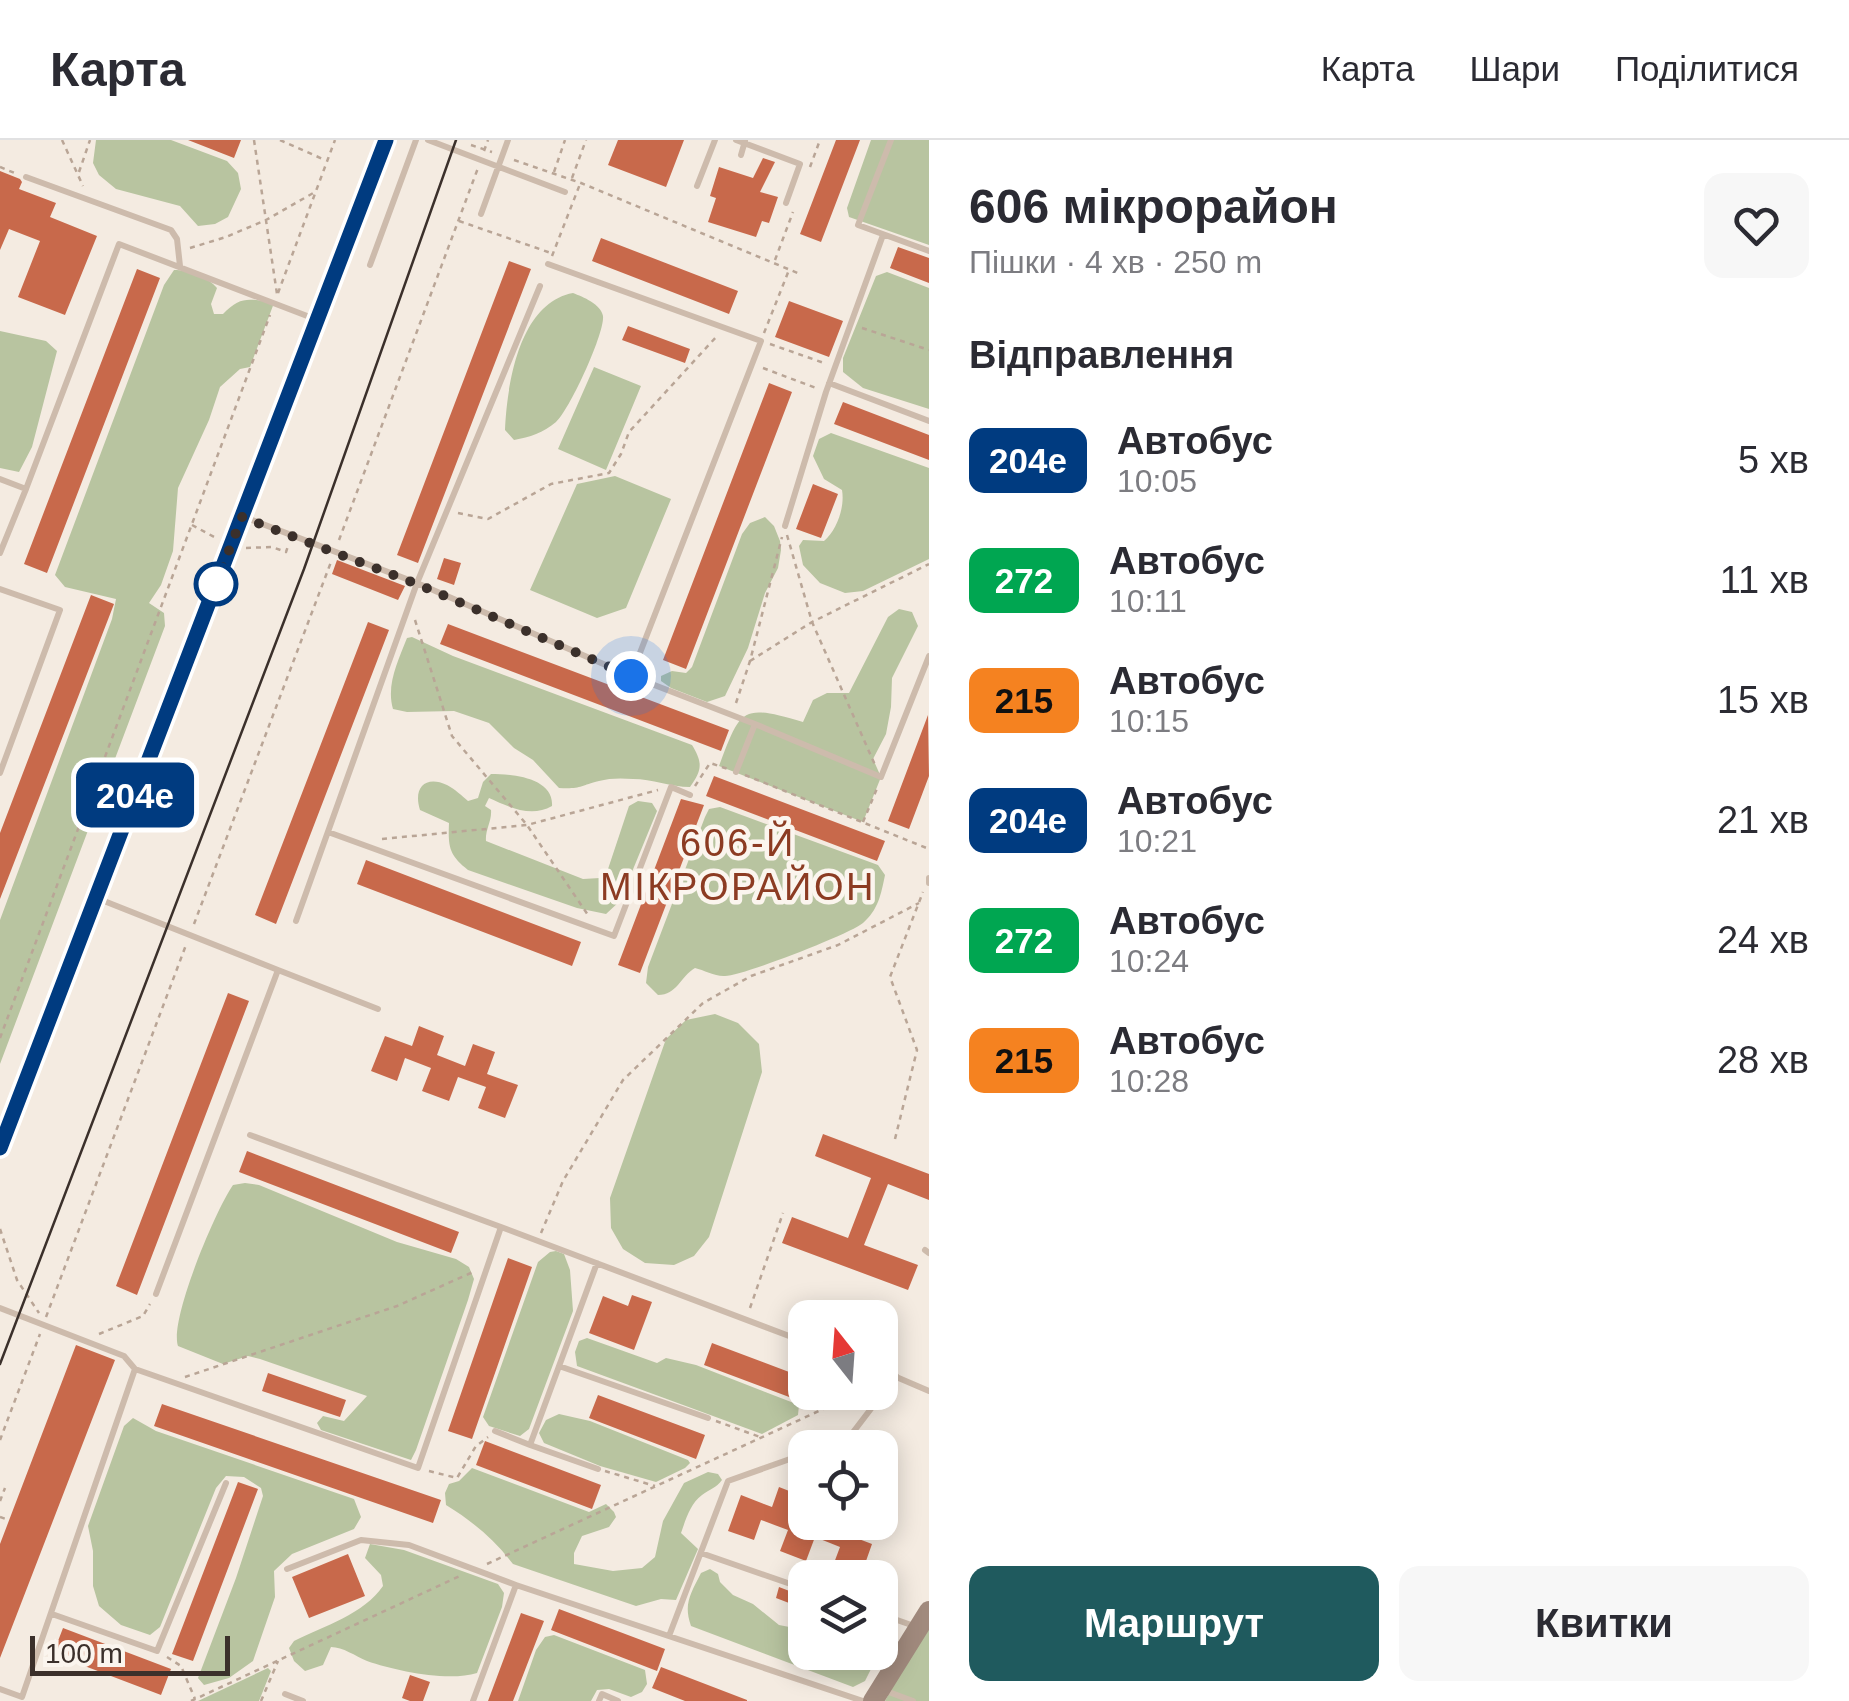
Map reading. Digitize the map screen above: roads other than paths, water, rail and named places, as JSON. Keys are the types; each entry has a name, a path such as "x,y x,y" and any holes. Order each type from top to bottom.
{"main road":[{"path":"1,1139 386,140"},
{"path":"872,1697 924,1619"}],"lane":[{"path":"370,265 416,140"},
{"path":"428,140 565,192"},
{"path":"481,214 508,140"},
{"path":"698,186 715,140"},
{"path":"891,140 858,226 929,251"},
{"path":"741,156 742,141 800,164 786,203"},
{"path":"26,178 170,230 177,239 180,266"},
{"path":"785,526 826,392 883,234"},
{"path":"0,554 119,244 276,299 318,320"},
{"path":"548,264 761,341 631,676"},
{"path":"296,921 417,584 540,286"},
{"path":"830,383 929,421"},
{"path":"0,478 26,489"},
{"path":"242,517 417,584 881,778 929,656"},
{"path":"0,589 60,610 0,773"},
{"path":"736,772 756,724"},
{"path":"328,832 614,936 670,787 690,795"},
{"path":"96,898 378,1009"},
{"path":"156,1294 278,970"},
{"path":"250,1136 788,1335"},
{"path":"0,1308 124,1356 135,1369 418,1468 502,1227"},
{"path":"530,1445 597,1263"},
{"path":"559,1366 708,1418"},
{"path":"0,1689 22,1697 135,1369"},
{"path":"898,1377 929,1390"},
{"path":"495,1431 598,1469"},
{"path":"669,1636 728,1481 788,1460"},
{"path":"52,1614 158,1651 226,1483"},
{"path":"287,1569 361,1540 408,1545 669,1636 872,1697 913,1701"},
{"path":"700,1554 788,1583"},
{"path":"472,1701 516,1585"},
{"path":"898,1616 924,1619"},
{"path":"285,1694 303,1701"},
{"path":"599,1701 602,1694 618,1701"}],"tram line":[{"path":"0,1364 304,569 456,140"}],"district":[{"name":"606-Й МІКРОРАЙОН","path":"738,864"}]}
